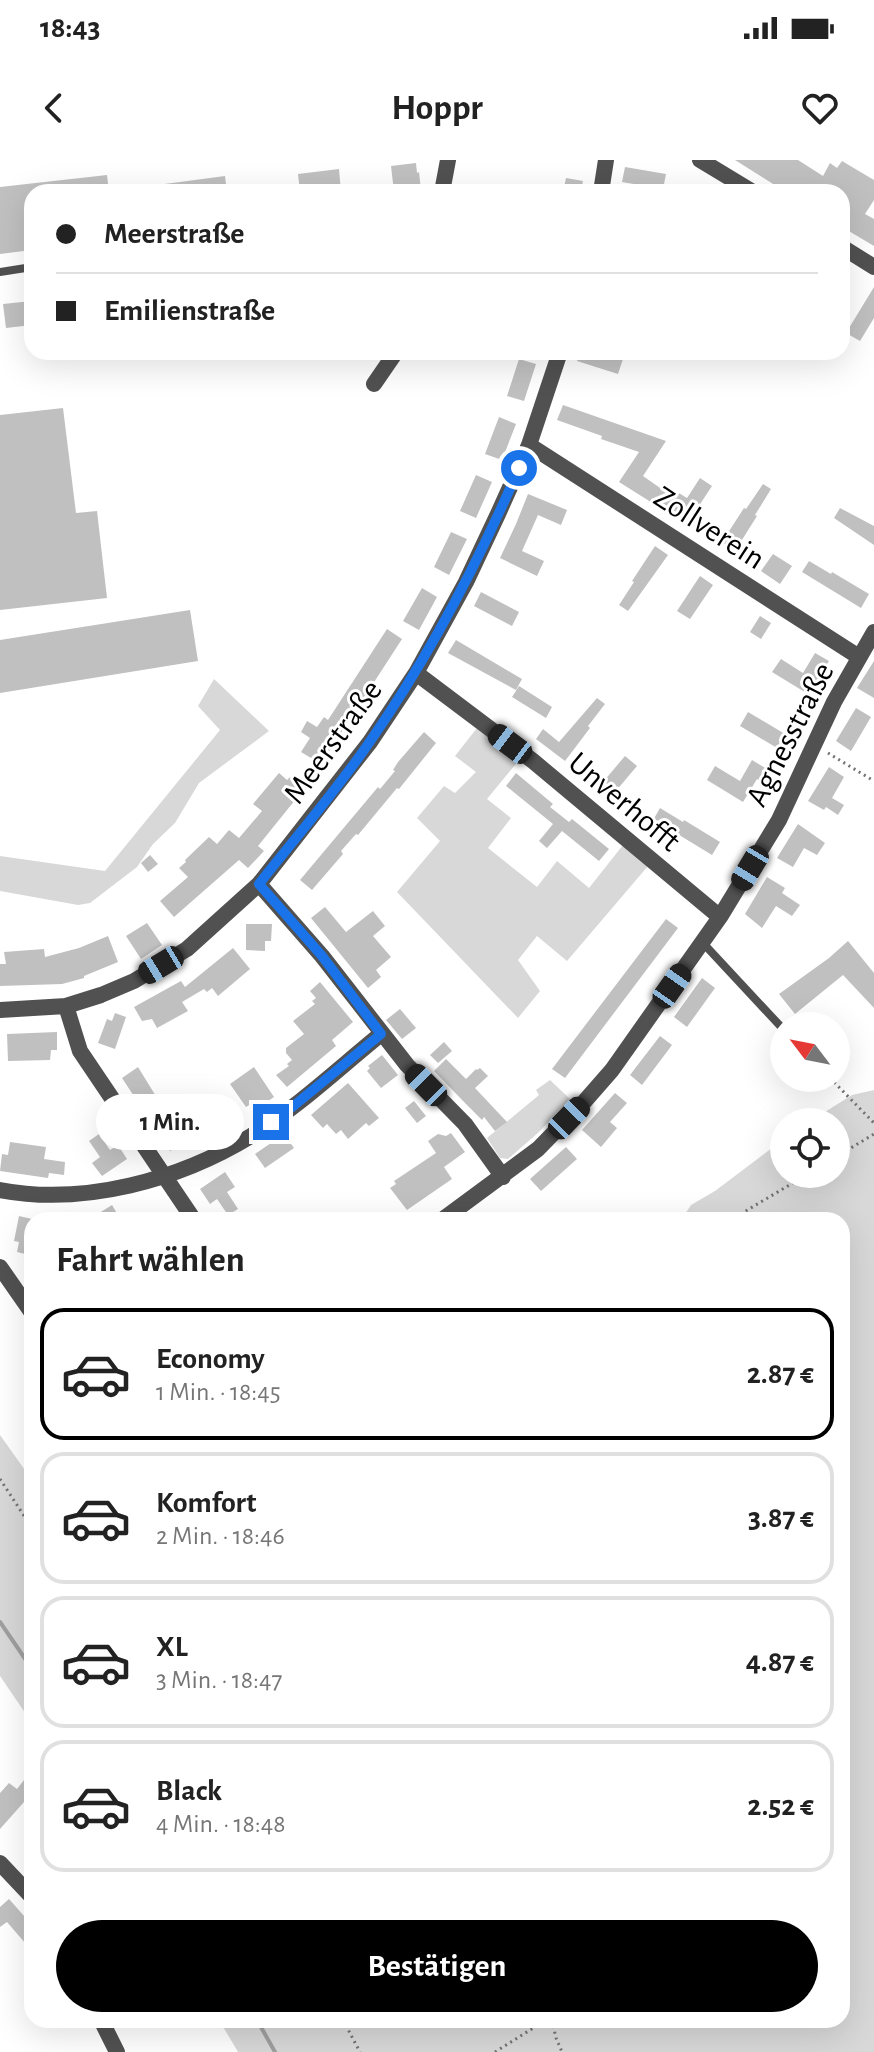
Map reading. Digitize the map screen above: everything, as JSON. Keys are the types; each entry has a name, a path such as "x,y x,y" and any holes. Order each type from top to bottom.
{"street":[{"path":"444,184 448,160"},
{"path":"602,184 606,160"},
{"path":"700,160 740,184"},
{"path":"850,252 874,267"},
{"path":"374,384 390,360"},
{"name":"Meerstraße","path":"0,1010 66,1006 134,981 187,949 259,884 370,742 416,673 466,582 529,445 557,360"},
{"name":"Zollverein","path":"529,445 859,657"},
{"name":"Agnesstraße","path":"453,1212 538,1149 603,1081 720,917 779,820 834,702 874,632"},
{"name":"Unverhofft","path":"416,673 533,761 720,917"},
{"path":"259,884 322,956 407,1065 465,1124 503,1177"},
{"path":"66,1006 80,1051 189,1212"},
{"path":"0,1190 35,1195 68,1195 118,1188 164,1176 211,1157 251,1136 291,1108 381,1034"},
{"path":"0,1267 24,1302"},
{"path":"0,1863 24,1888"},
{"path":"105,2028 117,2052"}],"lane":[{"path":"0,272 24,268"},
{"path":"703,942 770,1015"}],"path":[{"path":"814,745 874,781"},
{"path":"844,1092 874,1123"},
{"path":"850,1149 874,1134"},
{"path":"744,1212 784,1188"},
{"path":"0,1479 24,1516"},
{"path":"347,2028 360,2052"},
{"path":"495,2052 533,2028"},
{"path":"554,2028 562,2052"}],"shaded area":[{"path":"214,679 269,731 199,783 175,823 153,844 137,867 90,903 78,905 0,891 0,856 105,871 220,730 198,706"},
{"path":"477,728 519,760 487,799 511,818 488,848 537,887 557,861 589,888 623,845 648,866 567,961 537,936 518,960 540,991 518,1018 397,892 440,841 417,818 444,786 455,793 476,772 455,756"},
{"path":"550,1080 570,1099 508,1159 500,1158 487,1138 539,1095 536,1090"},
{"path":"874,1090 874,2052 238,2052 224,2028 850,2028 850,1212 686,1212 691,1205 770,1150 770,1188 850,1188 850,1108 831,1108 852,1095"},
{"path":"0,1435 24,1469 24,1711 0,1676"}],"building":[{"path":"735,160 798,160 823,176 830,163 837,168 842,161 874,180 874,200 865,214 874,219 874,246 850,232 850,184 773,184"},
{"path":"416,163 420,184 393,184 391,166"},
{"path":"625,167 666,174 664,184 622,182"},
{"path":"339,169 340,184 299,184 298,174"},
{"path":"107,175 108,184 27,184"},
{"path":"225,176 226,184 165,184"},
{"path":"566,178 583,181 582,184 565,184"},
{"path":"24,184 24,251 0,254 0,187"},
{"path":"874,287 874,318 860,341 850,335 850,326"},
{"path":"24,302 24,326 6,328 3,304"},
{"path":"519,360 536,364 524,401 507,396"},
{"path":"577,360 623,360 618,374"},
{"path":"563,405 666,441 643,476 663,490 666,485 687,498 700,478 712,486 689,521 664,504 662,507 654,504 619,482 639,452 557,420"},
{"path":"63,408 76,513 97,511 107,598 0,610 0,415"},
{"path":"499,417 516,424 502,460 485,454"},
{"path":"476,475 492,482 476,518 460,511"},
{"path":"763,484 771,489 735,551 722,542"},
{"path":"528,494 567,510 561,525 538,515 522,551 544,561 537,576 500,558"},
{"path":"840,508 874,526 874,545 834,518"},
{"path":"451,532 467,539 449,575 434,567"},
{"path":"655,546 668,555 628,611 619,605"},
{"path":"773,554 792,566 780,584 761,571"},
{"path":"809,561 869,594 861,608 802,572"},
{"path":"700,576 713,585 690,619 677,611"},
{"path":"422,588 437,597 419,630 403,621"},
{"path":"481,592 519,612 512,626 474,606"},
{"path":"190,610 198,661 0,693 0,640"},
{"path":"760,616 771,623 761,639 750,632"},
{"path":"387,629 402,639 321,764 301,752 310,738 301,732 307,721 317,727 324,717 328,720"},
{"path":"456,640 522,679 516,690 448,653"},
{"path":"815,653 829,661 808,694 772,672 781,659 803,673"},
{"path":"874,661 874,698 857,688"},
{"path":"519,686 552,707 546,718 512,697"},
{"path":"597,698 605,704 565,761 536,739 543,729 559,742"},
{"path":"856,708 871,717 851,751 836,741"},
{"path":"748,712 785,734 777,748 740,726"},
{"path":"424,732 436,743 399,789 341,851 343,854 312,890 300,880 378,787 380,789"},
{"path":"625,756 637,766 610,798 598,788"},
{"path":"752,760 770,771 763,783 757,779 743,802 707,780 715,766 740,781"},
{"path":"829,767 844,777 832,798 844,805 838,815 808,801"},
{"path":"279,773 287,780 290,777 304,789 258,846 264,851 248,868 239,860 174,917 160,901 188,877 179,868 209,837 217,844 229,830 239,838 262,811 253,804"},
{"path":"516,773 553,804 550,807 569,822 572,819 609,849 599,861 562,831 547,848 539,841 553,824 506,786"},
{"path":"660,808 720,842 712,855 652,822"},
{"path":"798,824 825,843 817,855 804,848 793,867 777,858"},
{"path":"150,855 158,864 148,872 141,863"},
{"path":"767,877 785,888 782,893 800,905 792,916 776,906 762,928 745,914"},
{"path":"325,907 346,932 373,911 385,926 373,936 391,957 376,970 381,977 368,988 311,918"},
{"path":"666,919 678,928 565,1078 552,1069"},
{"path":"147,923 162,945 141,959 126,936"},
{"path":"246,924 272,924 271,941 265,941 265,951 246,950"},
{"path":"108,936 118,962 84,978 62,984 0,986 0,964 6,964 4,952 44,949 45,957"},
{"path":"848,941 874,973 874,1008 843,975 797,1012 793,1012 779,994"},
{"path":"233,948 250,969 218,996 212,988 207,992 204,989 182,1002 188,1011 157,1028 152,1019 142,1021 134,1007 181,981 185,987"},
{"path":"702,978 715,988 687,1027 674,1017"},
{"path":"320,982 353,1022 332,1040 336,1046 287,1087 276,1075 292,1060 286,1048 304,1034 293,1021 315,1004 312,1001 316,998 310,991"},
{"path":"400,1009 416,1028 402,1039 386,1020"},
{"path":"115,1013 126,1017 115,1049 98,1043 107,1019 112,1021"},
{"path":"57,1032 57,1050 51,1050 50,1060 8,1061 7,1034"},
{"path":"660,1036 672,1045 642,1085 630,1075"},
{"path":"444,1042 452,1051 438,1063 430,1055"},
{"path":"382,1055 398,1075 381,1088 367,1071 368,1066"},
{"path":"446,1059 466,1079 480,1068 488,1076 475,1088 507,1122 495,1131 434,1071"},
{"path":"138,1067 187,1141 170,1151 122,1078"},
{"path":"254,1067 274,1097 258,1108 254,1102 246,1107 230,1084"},
{"path":"348,1083 379,1118 369,1126 366,1123 348,1139 341,1130 336,1134 327,1124 323,1128 311,1115"},
{"path":"615,1093 627,1103 610,1122 617,1128 601,1147 582,1130"},
{"path":"414,1101 426,1116 417,1123 405,1108"},
{"path":"227,1110 236,1125 225,1132 214,1117"},
{"path":"451,1133 465,1152 444,1167 452,1179 407,1210 390,1188 396,1184 394,1181 436,1153 428,1141 438,1134 446,1136"},
{"path":"99,1134 110,1150 118,1145 127,1159 102,1176 92,1163 100,1157 89,1141"},
{"path":"284,1134 294,1148 265,1168 255,1154"},
{"path":"10,1142 46,1147 44,1159 65,1162 64,1175 49,1173 48,1178 0,1171 2,1154 8,1155"},
{"path":"566,1147 577,1159 541,1191 530,1179"},
{"path":"225,1172 235,1187 227,1192 238,1209 226,1212 217,1199 210,1204 200,1189"},
{"path":"112,1205 116,1212 101,1212"},
{"path":"19,1216 24,1217 24,1254 17,1252 19,1242 14,1241"},
{"path":"24,1780 24,1802 0,1829 0,1793 9,1783 17,1789"},
{"path":"9,1899 24,1916 24,1942 7,1922 0,1927 0,1907"}],"waterway":[{"path":"0,1622 24,1657"},
{"path":"262,2028 275,2052"}],"route":[{"path":"271,1122 381,1034 322,956 259,884 370,742 416,673 466,582 519,468"}]}
